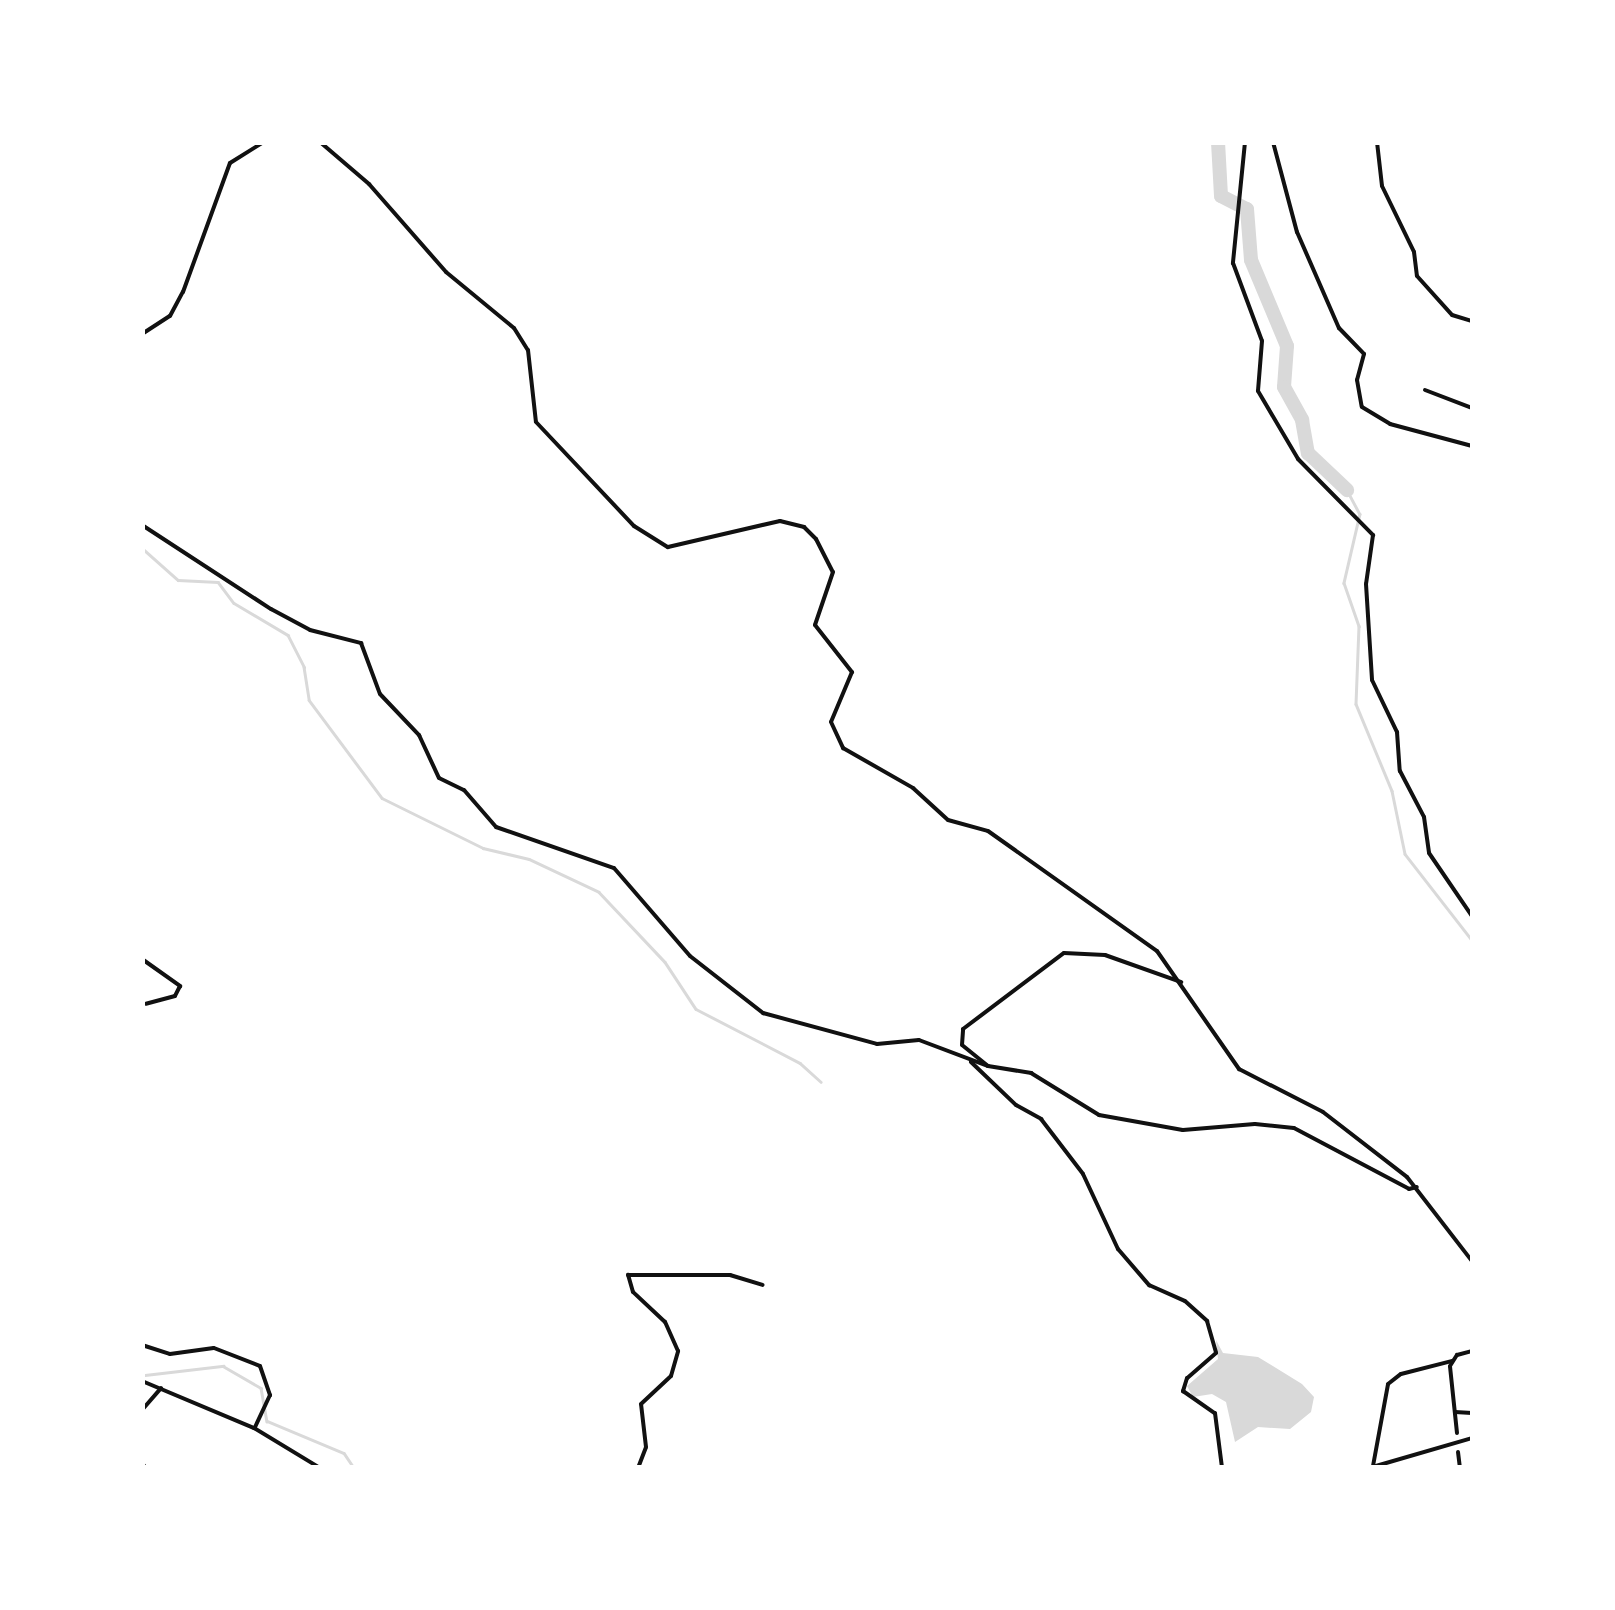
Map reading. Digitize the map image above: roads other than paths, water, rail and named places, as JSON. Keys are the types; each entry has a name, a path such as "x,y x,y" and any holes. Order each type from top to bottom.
{"street":[{"path":"142,334 170,316 183,292 230,163 263,142"},
{"path":"320,142 369,184 446,272 514,328 528,350 536,422 634,526 668,547 780,521 804,527 816,539 833,572 815,626 852,672 831,722 843,748 914,788 948,820 988,831 1157,950 1184,983 1239,1069 1323,1112 1416,1187 1472,1260"},
{"path":"1245,142 1242,206 1232,263 1262,341 1258,391 1298,459 1373,535 1366,584 1372,680 1397,732 1400,770 1424,818 1429,854 1472,916"},
{"path":"1272,142 1278,179 1339,328 1364,354 1356,380 1362,407 1390,424 1472,446"},
{"path":"1378,142 1382,186 1414,252 1416,276 1452,315 1472,321"},
{"path":"1425,390 1472,408"},
{"path":"142,525 270,609 310,630 361,644 380,694 419,735 438,778 464,790 496,827 614,868 690,956 763,1013 877,1044 918,1040 988,1066 1042,1077 1100,1115 1133,1116 1162,1128 1294,1128 1409,1189 1416,1187"},
{"path":"988,1066 962,1045 963,1029 1064,952 1105,955 1184,983"},
{"path":"142,959 180,986 175,996 144,1004"},
{"path":"967,1059 1016,1106 1041,1120 1083,1174 1118,1249 1149,1285 1186,1301 1207,1322 1216,1354 1187,1378 1183,1391 1215,1414 1222,1468"},
{"path":"638,1468 646,1447 641,1404 671,1376 678,1352 666,1322 633,1292 628,1275 730,1275 762,1285"},
{"path":"142,1345 170,1354 214,1348 260,1366 270,1382 267,1403 254,1428"},
{"path":"1472,1351 1401,1374 1388,1384 1371,1448 1371,1467 1472,1438"},
{"path":"1452,1360 1457,1433"},
{"path":"142,1381 254,1428 320,1468"},
{"path":"142,1410 161,1388"},
{"path":"1456,1412 1472,1413"},
{"path":"1458,1452 1460,1468"}],"waterway":[{"path":"1218,142 1221,196 1247,209 1251,260 1287,346 1284,387 1302,420 1308,453 1347,490"},
{"path":"1347,490 1360,514 1344,583 1359,626 1356,704 1392,791 1405,854 1472,940"},
{"path":"142,548 178,580 218,582 234,603 288,635 304,667 309,700 382,798 483,848 529,859 599,892 665,962 696,1009 800,1063 821,1082"},
{"path":"145,1375 223,1366 261,1388 267,1421 344,1453 354,1468"}]}
